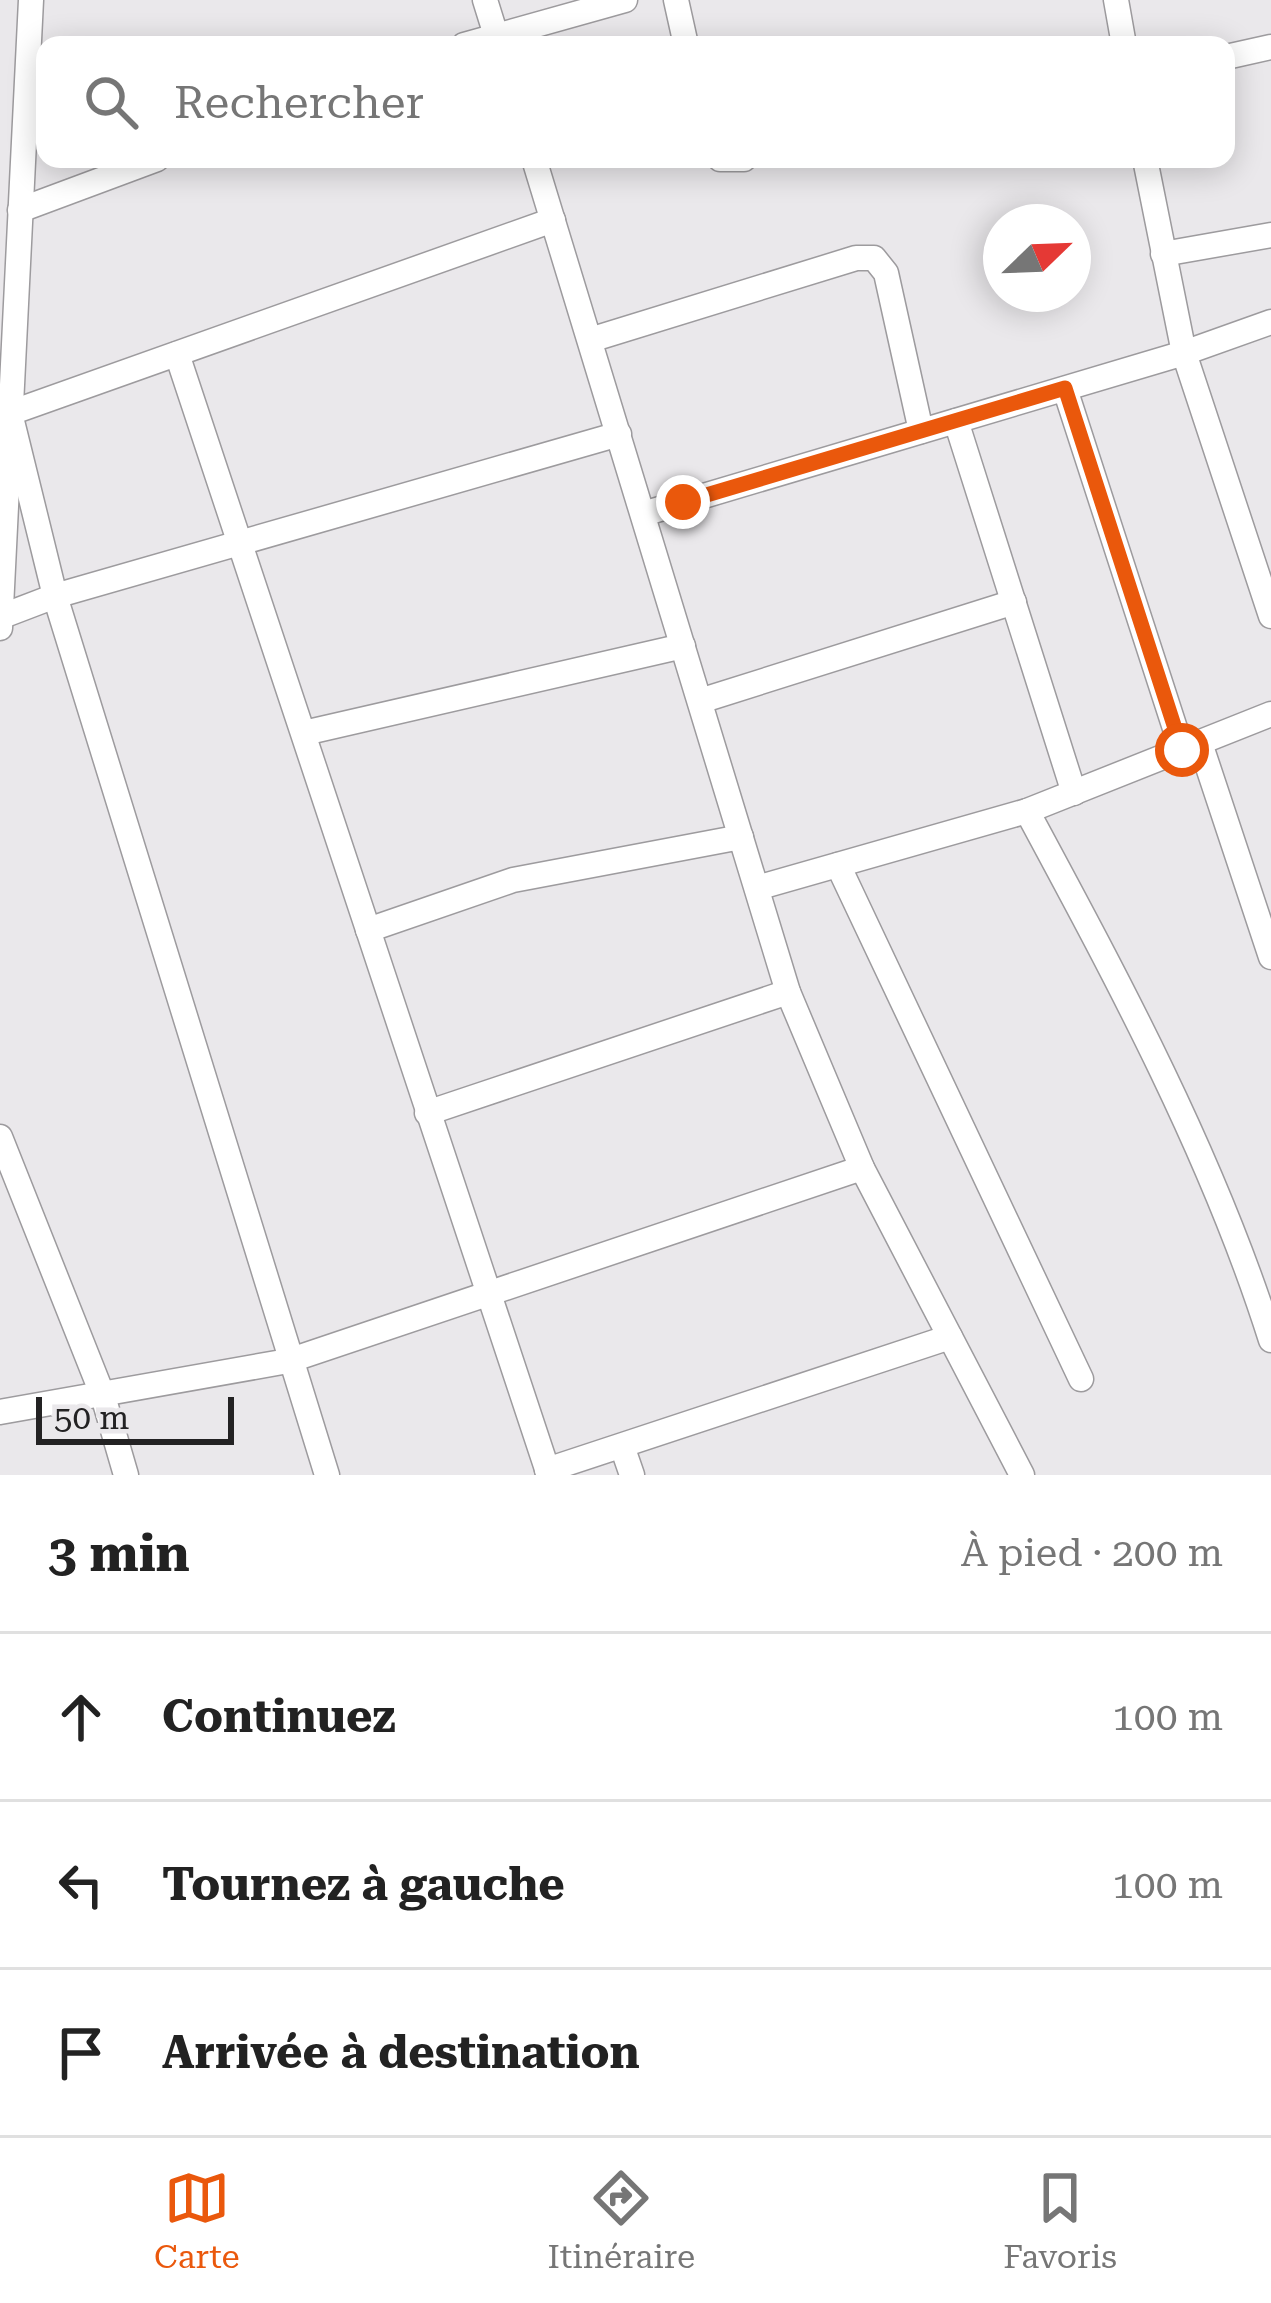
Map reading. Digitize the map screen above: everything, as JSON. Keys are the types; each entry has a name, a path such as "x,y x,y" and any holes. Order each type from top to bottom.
{"street":[{"path":"0,630 31,0"},
{"path":"485,0 496,36"},
{"path":"507,36 625,0"},
{"path":"676,0 684,36"},
{"path":"1116,0 1122,36"},
{"path":"1235,55 1271,47"},
{"path":"20,210 133,168"},
{"path":"537,168 788,992 862,1168 1022,1475"},
{"path":"1147,168 1184,353 1271,616"},
{"path":"10,413 553,220"},
{"path":"1163,254 1271,235"},
{"path":"590,340 856,258 874,258 886,273 921,431"},
{"path":"643,514 1184,353 1271,322"},
{"path":"177,354 548,1473 950,1337"},
{"path":"1065,388 1271,957"},
{"path":"10,413 55,596 327,1475"},
{"path":"956,421 1074,793"},
{"path":"0,617 55,596 619,434"},
{"path":"700,701 1014,602"},
{"path":"304,734 683,646"},
{"path":"757,888 1027,811 1271,714"},
{"path":"1027,811 1122,988 1263,1283 1271,1340"},
{"path":"368,930 513,880 741,837"},
{"path":"838,865 1082,1379"},
{"path":"427,1113 788,992"},
{"path":"0,1137 103,1396 126,1475"},
{"path":"0,1412 288,1361 862,1168"},
{"path":"622,1446 632,1475"}],"route":[{"path":"683,502 1065,388 1182,750"}]}
